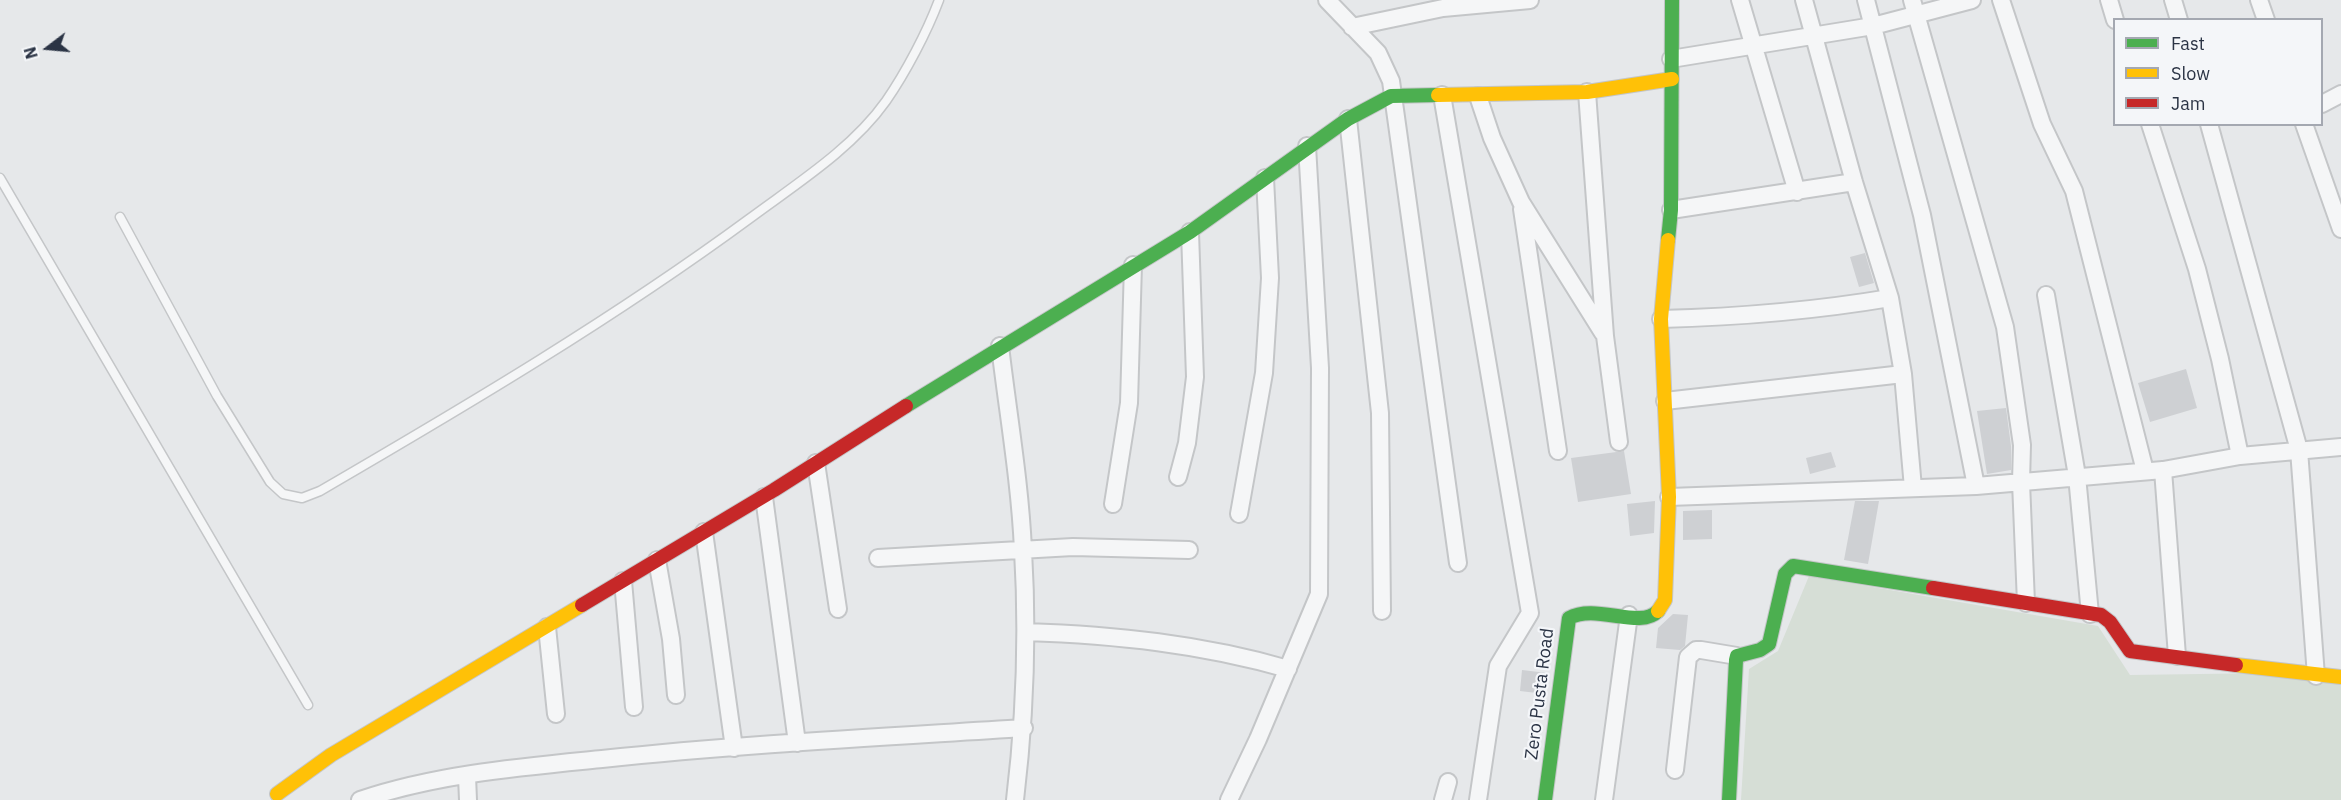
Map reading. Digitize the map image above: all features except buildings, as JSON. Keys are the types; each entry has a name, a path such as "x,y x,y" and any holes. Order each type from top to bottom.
{"street":[{"path":"1327,0 1378,53 1391,81 1391,96 1458,562"},
{"path":"1352,27 1443,8 1530,0"},
{"path":"1604,800 1629,615 1653,615 1665,600 1669,497 1661,319 1671,210 1672,0"},
{"path":"1740,0 1797,192"},
{"path":"1804,0 1854,182 1890,298 1904,374 1913,488"},
{"path":"1866,0 1922,215 1976,486"},
{"path":"1671,59 1873,26 1915,7 1972,0"},
{"path":"2001,0 2042,123 2074,191 2145,471"},
{"path":"2109,0 2114,18"},
{"path":"2173,0 2178,18"},
{"path":"2259,0 2265,18"},
{"path":"1915,7 2005,327 2022,445 2021,482 2026,603"},
{"path":"277,794 331,755 764,497 1000,346 1190,232 1306,146 1348,119 1391,96 1587,92 1672,80"},
{"path":"1587,92 1605,336 1619,442"},
{"path":"2323,103 2341,94"},
{"path":"1442,95 1530,613 1498,666 1478,800"},
{"path":"1478,96 1492,138 1521,202 1605,336"},
{"path":"1348,119 1380,413 1382,611"},
{"path":"2151,126 2197,269 2220,358 2240,456"},
{"path":"2210,126 2299,450 2316,676"},
{"path":"2305,126 2341,229"},
{"path":"1229,800 1319,594 1320,368 1306,146"},
{"path":"1239,514 1264,373 1270,278 1265,178"},
{"path":"1671,210 1854,182"},
{"path":"1521,202 1558,451"},
{"path":"1178,477 1187,443 1195,378 1190,232"},
{"path":"1113,504 1129,403 1133,265"},
{"path":"2046,295 2077,476 2090,614"},
{"path":"1661,319 1742,317 1820,310 1890,298"},
{"path":"1000,346 1023,548 1026,632 1024,728 1015,800"},
{"path":"1665,401 1904,374"},
{"path":"1669,497 1976,486 2163,470 2240,456 2341,447"},
{"path":"816,463 838,609"},
{"path":"2163,470 2176,656"},
{"path":"764,497 797,743"},
{"path":"704,532 734,748"},
{"path":"878,558 1023,548 1124,547 1189,550"},
{"path":"657,560 671,639 676,695"},
{"path":"1675,770 1688,657 1701,650 1737,656 1760,650 1768,644 1785,574 1793,566 2105,617 2130,651 2316,676 2341,677"},
{"path":"623,581 634,707"},
{"name":"Zero Pusta Road","path":"1545,800 1569,618 1583,611 1629,615"},
{"path":"548,627 556,714"},
{"path":"1026,632 1143,639 1251,658 1288,669"},
{"path":"1729,800 1737,656"},
{"path":"360,800 422,782 557,763 797,743 1024,728"},
{"path":"467,776 468,800"},
{"path":"1443,800 1448,783"}],"lane":[{"path":"120,217 217,396 270,482 283,494 302,498 320,490 453,413 698,256 802,180 853,138 886,101 931,20 939,0"},
{"path":"0,178 308,705"}],"shaded area":[{"path":"1809,576 2098,626 2130,675 2341,672 2341,800 1741,800 1749,669 1778,651"}],"traffic: fast":[{"path":"1668,240 1671,210 1672,0"},
{"path":"906,406 1190,232 1348,119 1391,96 1438,95"},
{"path":"1729,800 1736,660 1737,656 1760,650 1769,644 1785,574 1793,566 1933,588"},
{"path":"1545,800 1569,618 1592,613 1640,618 1658,611"}],"traffic: slow":[{"path":"1438,95 1587,92 1672,79"},
{"path":"1658,611 1665,600 1669,497 1661,319 1668,240"},
{"path":"277,794 331,755 582,605"},
{"path":"2236,665 2341,677"}],"traffic: jam":[{"path":"582,605 774,490 906,406"},
{"path":"1933,588 2101,615 2110,622 2130,651 2236,665"}]}
